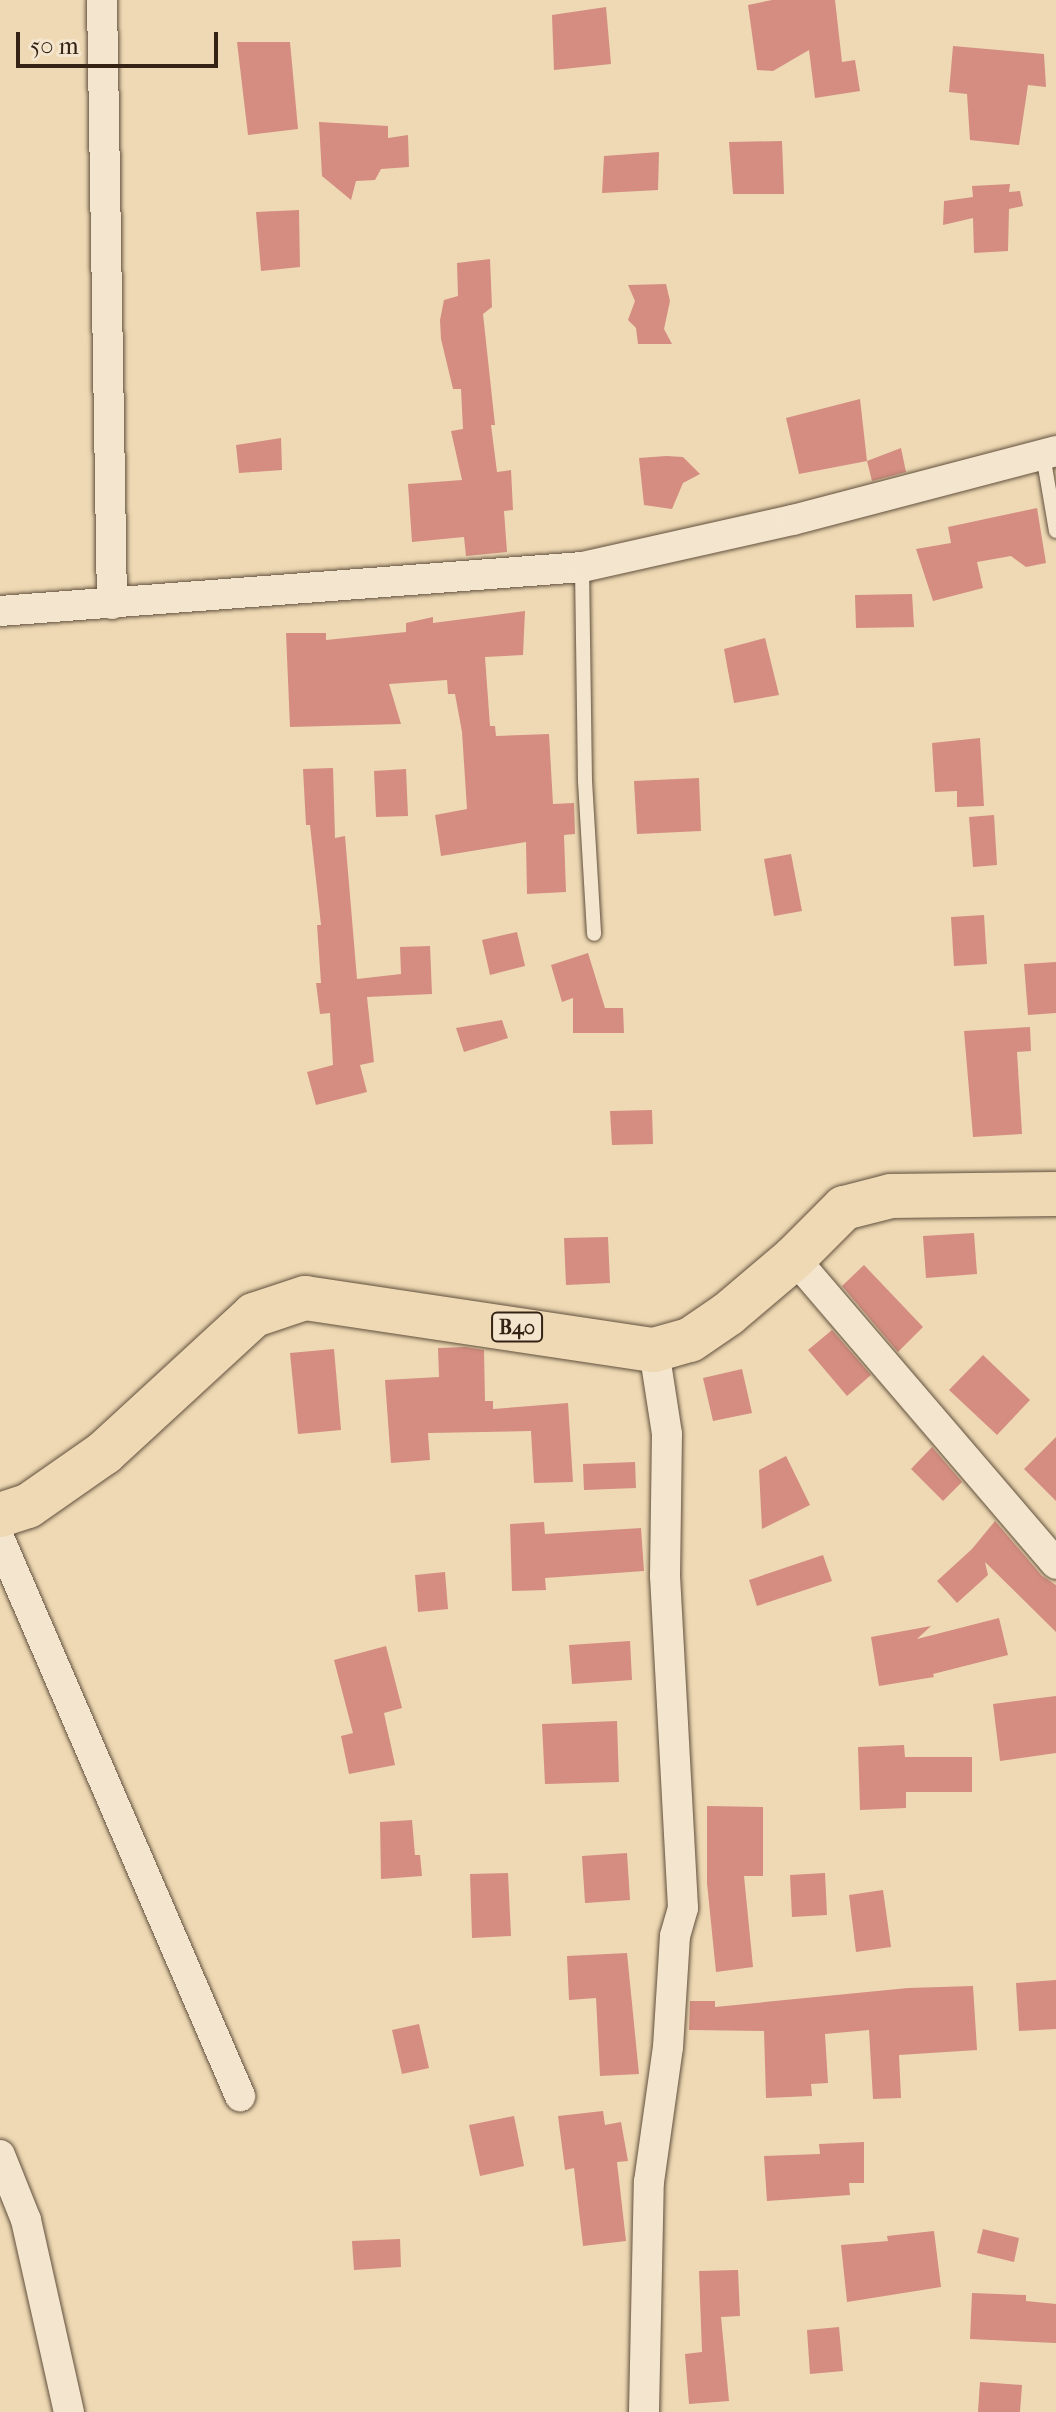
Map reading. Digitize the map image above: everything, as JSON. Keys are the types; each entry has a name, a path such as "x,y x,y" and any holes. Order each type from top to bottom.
{"main road":[{"name":"B40","path":"0,1515 28,1506 104,1453 254,1315 305,1298 654,1350 690,1340 728,1314 794,1258 844,1208 879,1199 1056,1194"}],"street":[{"path":"102,0 112,604"},
{"path":"0,611 582,567 793,520 1049,453"},
{"path":"794,1258 1056,1564"},
{"path":"644,2412 649,2182 668,2047 675,1936 683,1908 665,1576 667,1434 654,1350"},
{"path":"0,1540 240,2096"},
{"path":"0,2155 26,2220 69,2412"}],"lane":[{"path":"1049,453 1056,531"},
{"path":"582,567 585,781 594,934"}],"building":[{"path":"772,0 835,0 842,62 855,60 860,91 815,98 809,50 773,71 757,70 748,5"},
{"path":"606,7 611,64 554,70 552,15"},
{"path":"237,42 290,42 298,129 248,135"},
{"path":"953,46 1044,54 1046,87 1028,85 1019,145 970,140 967,94 949,92"},
{"path":"319,122 388,126 388,138 408,135 409,167 381,169 375,180 356,181 351,200 322,176"},
{"path":"782,141 784,194 733,194 729,142"},
{"path":"659,152 658,190 602,193 604,156"},
{"path":"1010,184 1009,192 1020,191 1023,206 1009,209 1008,251 974,253 973,218 943,225 944,201 973,197 972,186"},
{"path":"299,210 300,267 261,271 256,212"},
{"path":"490,259 492,307 483,314 495,425 491,425 497,472 511,470 513,510 504,511 507,552 466,556 464,537 412,542 408,484 462,480 451,431 463,429 461,389 453,389 441,339 440,320 444,300 458,296 457,263"},
{"path":"666,284 670,301 664,329 672,344 638,344 636,328 628,320 635,301 628,285"},
{"path":"860,399 867,461 799,474 786,418"},
{"path":"281,438 282,470 239,473 236,445"},
{"path":"901,448 906,472 872,481 867,461"},
{"path":"683,457 700,474 683,483 672,509 644,505 639,458"},
{"path":"1037,508 1046,563 1026,567 1011,556 977,562 983,588 933,601 916,549 951,543 948,527"},
{"path":"912,594 914,627 856,628 855,595"},
{"path":"525,611 523,655 485,657 490,726 495,726 496,736 549,734 553,804 574,803 575,834 564,835 566,892 527,894 526,842 441,856 435,815 467,809 462,732 455,694 448,694 447,680 389,684 401,724 290,727 286,633 326,633 326,640 406,632 406,623 433,617 433,623"},
{"path":"765,638 779,695 734,703 724,649"},
{"path":"980,738 984,806 957,807 957,791 935,792 932,743"},
{"path":"333,768 335,838 345,836 357,979 401,974 400,947 430,946 432,994 367,997 374,1062 360,1065 367,1092 316,1105 307,1072 333,1065 330,1013 320,1014 316,983 321,983 317,925 321,925 310,825 306,825 303,769"},
{"path":"406,769 408,816 376,817 374,771"},
{"path":"699,778 701,831 637,834 634,781"},
{"path":"994,815 997,865 973,867 969,817"},
{"path":"791,854 802,911 774,916 764,859"},
{"path":"984,915 987,964 954,966 951,917"},
{"path":"517,932 525,966 490,975 482,940"},
{"path":"588,953 605,1008 623,1008 624,1033 573,1033 573,998 562,1002 551,965"},
{"path":"1056,962 1056,1013 1028,1015 1024,964"},
{"path":"502,1020 508,1038 464,1052 456,1028"},
{"path":"1030,1027 1031,1051 1017,1052 1022,1134 973,1137 964,1031"},
{"path":"652,1110 653,1144 612,1145 610,1111"},
{"path":"974,1233 977,1274 926,1278 923,1236"},
{"path":"608,1237 610,1283 566,1285 564,1238"},
{"path":"864,1265 923,1327 898,1352 842,1286"},
{"path":"832,1330 871,1375 847,1396 808,1350"},
{"path":"438,1348 484,1350 485,1401 493,1401 493,1409 568,1403 573,1482 534,1483 531,1431 428,1433 430,1460 391,1463 385,1380 439,1377"},
{"path":"334,1349 341,1430 298,1434 290,1353"},
{"path":"983,1355 1030,1400 997,1435 949,1390"},
{"path":"742,1369 752,1413 713,1421 703,1378"},
{"path":"1056,1437 1056,1501 1024,1469"},
{"path":"932,1447 962,1482 943,1501 911,1469"},
{"path":"786,1456 810,1505 762,1529 759,1470"},
{"path":"635,1462 636,1488 584,1490 583,1464"},
{"path":"995,1521 1042,1576 1056,1585 1056,1632 985,1562 988,1575 957,1603 937,1581 972,1549"},
{"path":"544,1522 545,1534 641,1528 644,1571 545,1578 546,1590 512,1591 510,1524"},
{"path":"823,1555 832,1581 757,1606 749,1580"},
{"path":"445,1572 448,1609 418,1612 415,1575"},
{"path":"999,1618 1008,1655 933,1674 934,1677 879,1686 871,1637 931,1626 917,1639"},
{"path":"630,1641 632,1680 572,1684 569,1645"},
{"path":"386,1646 402,1708 384,1713 395,1765 349,1774 341,1736 353,1733 334,1660"},
{"path":"1056,1696 1056,1753 1000,1761 993,1704"},
{"path":"617,1721 619,1782 545,1784 542,1724"},
{"path":"904,1745 905,1757 972,1757 972,1792 906,1792 906,1808 860,1810 858,1747"},
{"path":"707,1806 763,1807 763,1876 744,1876 753,1967 716,1972 707,1883"},
{"path":"412,1820 415,1855 420,1855 422,1876 381,1879 380,1822"},
{"path":"627,1853 630,1900 585,1903 582,1856"},
{"path":"508,1873 511,1936 472,1938 470,1874"},
{"path":"825,1873 827,1915 792,1917 790,1875"},
{"path":"883,1890 891,1947 856,1952 849,1895"},
{"path":"627,1953 639,2074 600,2076 596,1998 569,2000 567,1956"},
{"path":"1056,1980 1056,2029 1019,2031 1016,1983"},
{"path":"973,1986 977,2050 899,2055 901,2098 873,2099 869,2030 825,2034 828,2083 811,2084 812,2096 766,2098 764,2031 689,2030 690,2001 715,2001 715,2007 908,1988"},
{"path":"419,2024 429,2068 402,2074 392,2030"},
{"path":"603,2111 605,2125 621,2122 628,2161 617,2162 626,2241 583,2246 574,2168 565,2170 558,2116"},
{"path":"514,2116 524,2166 480,2176 469,2125"},
{"path":"864,2142 864,2183 849,2183 850,2195 767,2201 764,2156 820,2154 819,2144"},
{"path":"983,2229 1019,2238 1014,2262 977,2253"},
{"path":"934,2231 941,2287 847,2302 841,2245 888,2241 887,2236"},
{"path":"400,2239 401,2267 354,2270 352,2241"},
{"path":"738,2270 740,2316 721,2317 729,2401 689,2404 685,2354 702,2352 699,2271"},
{"path":"972,2293 1026,2295 1026,2301 1056,2304 1056,2343 970,2339"},
{"path":"839,2327 843,2371 810,2374 807,2330"},
{"path":"980,2382 1022,2385 1020,2412 978,2412"}]}
